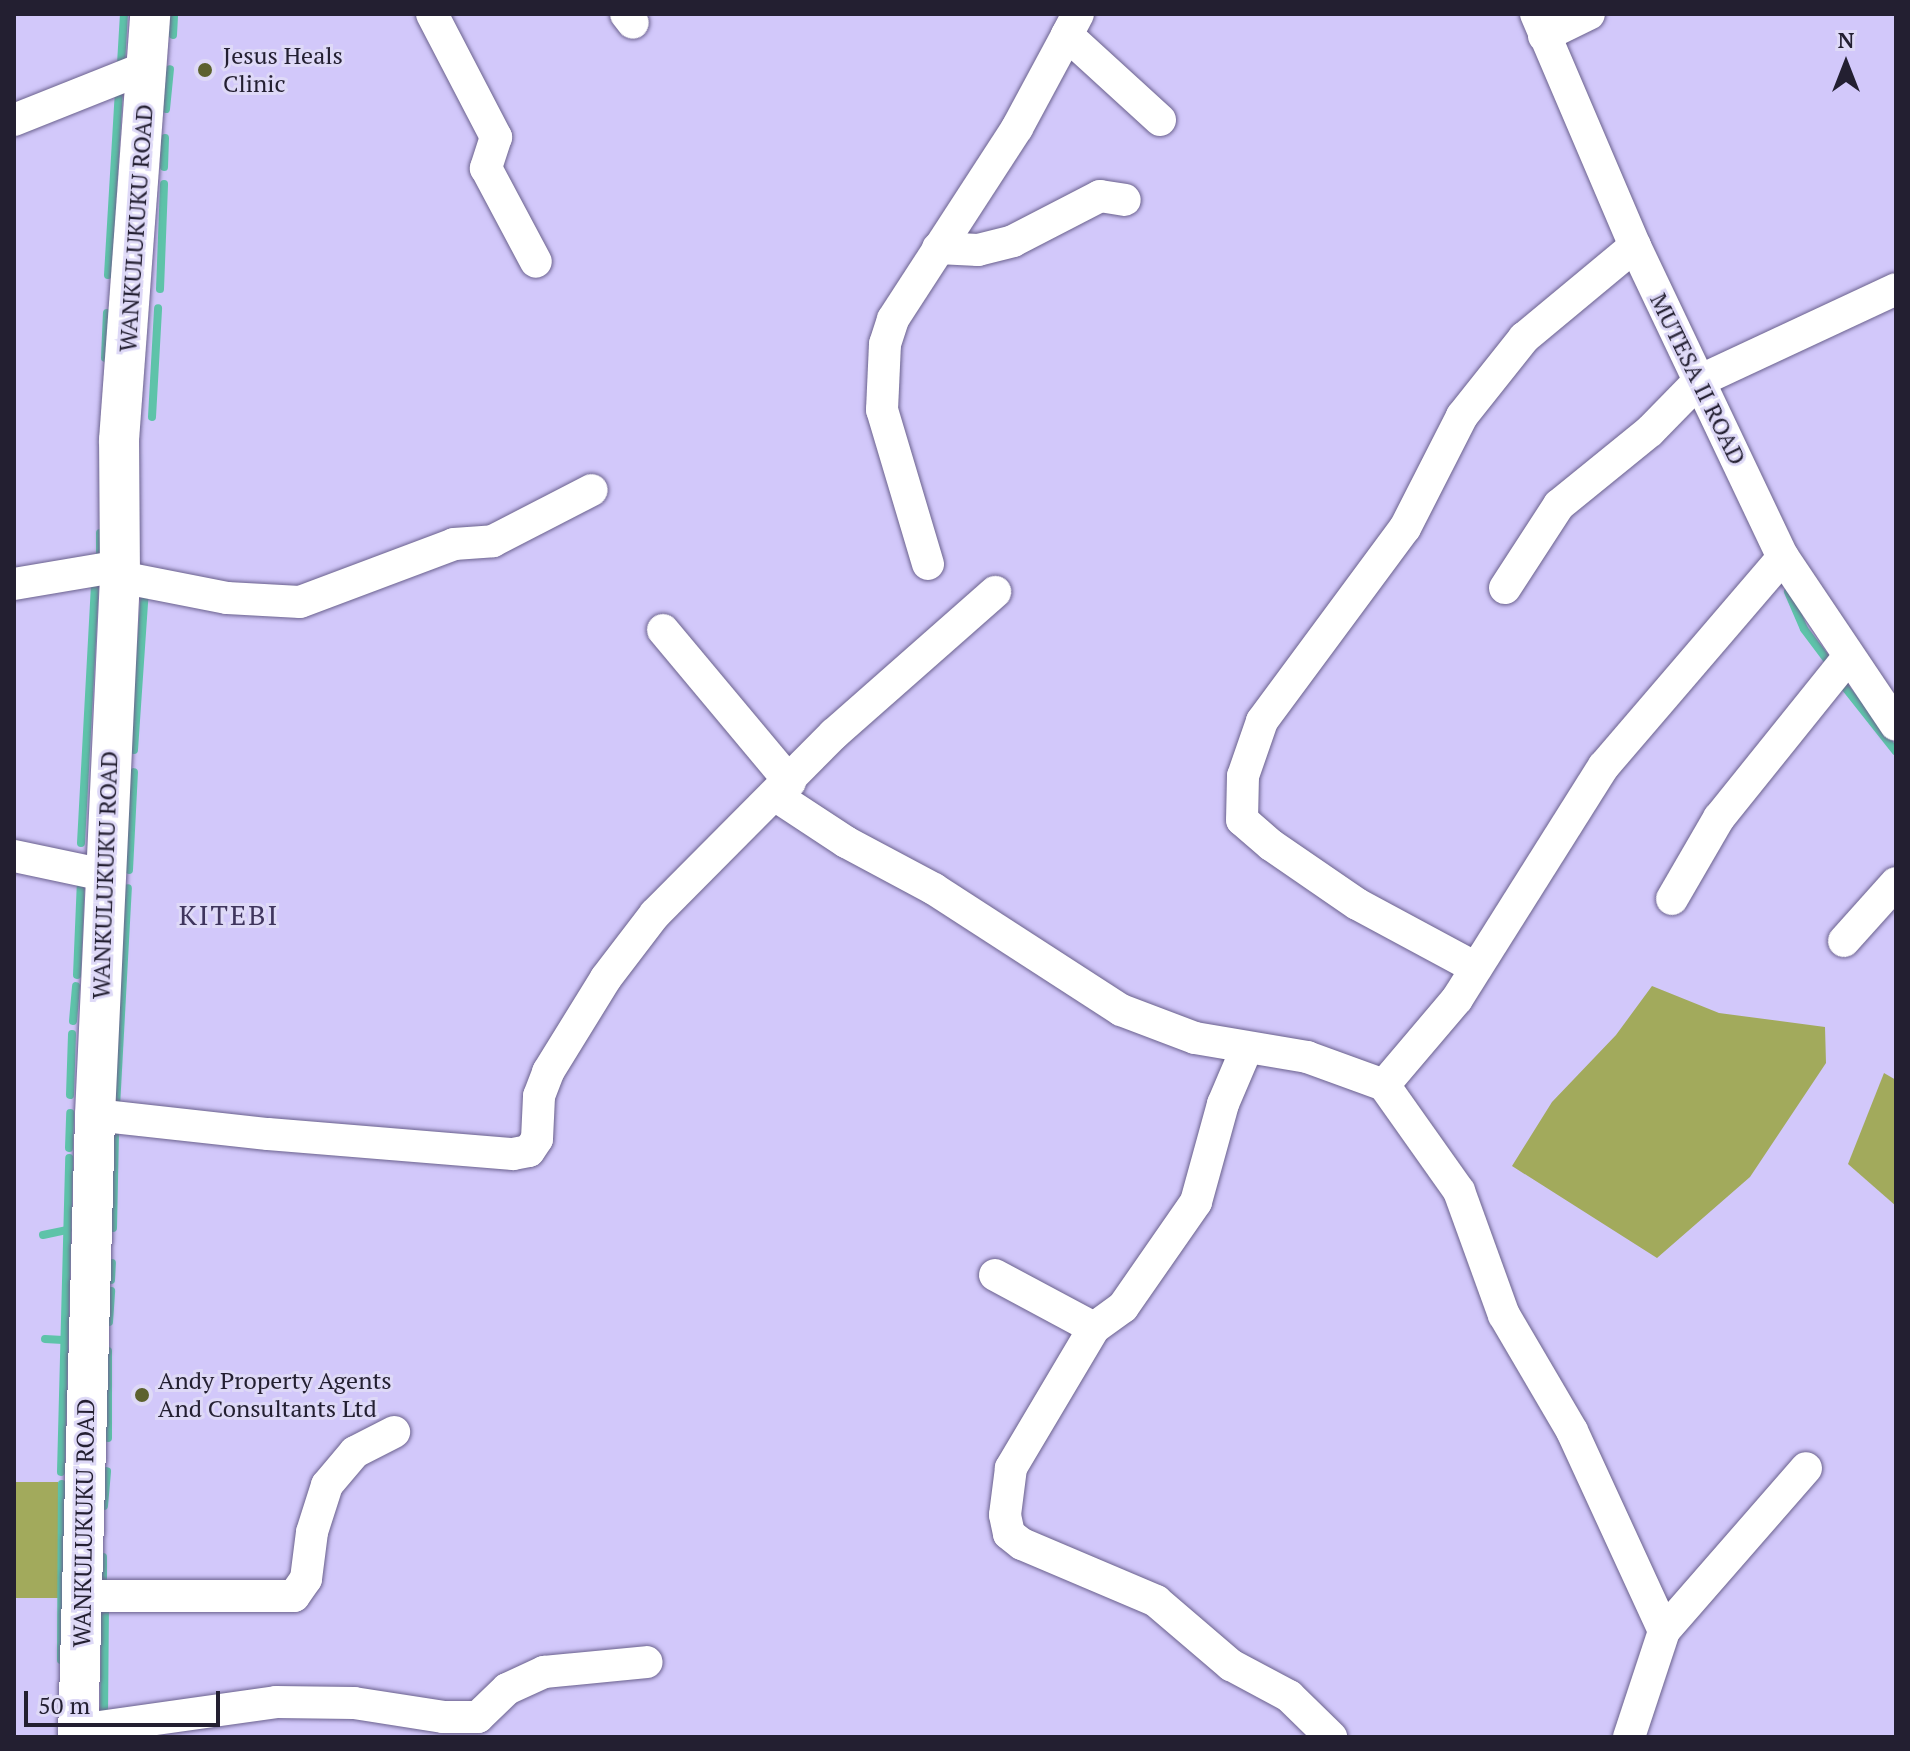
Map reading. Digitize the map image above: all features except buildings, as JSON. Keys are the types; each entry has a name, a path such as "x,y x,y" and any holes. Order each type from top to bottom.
{"main road":[{"name":"WANKULUKUKU ROAD","path":"78,1734 95,1115 120,572 119,440 150,14"}],"street":[{"path":"432,14 469,95 496,137 486,168 536,262"},
{"path":"1540,25 1589,14"},
{"path":"928,564 882,410 885,344 893,319 1017,128 1070,22 1160,120"},
{"name":"MUTESA II ROAD","path":"1540,25 1635,246 1783,557 1847,659 1896,725"},
{"path":"14,120 147,67"},
{"path":"938,248 978,250 1013,241 1100,196 1125,200"},
{"path":"1476,968 1357,904 1271,845 1242,820 1243,776 1262,721 1405,528 1462,416 1524,338 1635,246"},
{"path":"1505,588 1559,505 1629,450 1699,381 1896,289"},
{"path":"14,584 120,572 227,598 300,602 454,544 493,541 592,490"},
{"path":"1384,1085 1421,1045 1476,968 1604,766 1783,557"},
{"path":"95,1115 268,1134 513,1154 529,1151 537,1139 539,1096 548,1072 606,978 655,914 901,672 995,592"},
{"path":"663,630 783,789 846,842 959,904 1121,1010 1195,1038 1246,1050 1318,1059 1384,1085 1459,1191 1504,1315 1572,1431 1664,1631"},
{"path":"1672,899 1736,794 1847,659"},
{"path":"14,856 104,875"},
{"path":"1844,941 1896,883"},
{"path":"1246,1050 1223,1104 1196,1202 1123,1307 1094,1328 1011,1468 1006,1492 1009,1534 1156,1601 1231,1665 1289,1696 1331,1737"},
{"path":"995,1275 1094,1328"},
{"path":"82,1596 294,1596 306,1579 312,1532 327,1485 355,1452 394,1432"},
{"path":"1629,1737 1664,1631 1806,1468"},
{"path":"78,1734 276,1702 354,1703 443,1717 478,1717 507,1689 544,1672 647,1662"}],"green space":[{"path":"1652,986 1719,1013 1825,1027 1826,1063 1750,1177 1657,1258 1512,1166 1552,1102 1616,1035"},
{"path":"1884,1073 1896,1080 1896,1206 1848,1164"},
{"path":"14,1482 58,1482 58,1598 14,1598"}],"waterway":[{"path":"121,64 124,14"},
{"path":"173,35 174,14"},
{"path":"166,109 170,69"},
{"path":"108,275 119,88"},
{"path":"164,167 165,138"},
{"path":"160,289 164,184"},
{"path":"152,417 158,308"},
{"path":"105,358 107,313"},
{"path":"100,533 100,552"},
{"path":"81,843 95,581"},
{"path":"134,750 145,588"},
{"path":"1788,592 1804,629 1831,665"},
{"path":"1840,681 1896,752"},
{"path":"129,870 134,772"},
{"path":"77,975 81,881"},
{"path":"116,1107 128,888"},
{"path":"73,1021 76,986"},
{"path":"70,1095 72,1034"},
{"path":"69,1148 70,1113"},
{"path":"113,1228 115,1135"},
{"path":"61,1472 69,1158"},
{"path":"43,1235 67,1230"},
{"path":"111,1280 112,1263"},
{"path":"109,1322 111,1291"},
{"path":"45,1339 63,1340"},
{"path":"108,1351 108,1438"},
{"path":"104,1506 107,1471"},
{"path":"61,1660 62,1484"},
{"path":"103,1557 103,1583"},
{"path":"104,1718 105,1605"}],"place":[{"name":"Jesus Heals Clinic","path":"205,70"},
{"name":"Andy Property Agents And Consultants Ltd","path":"142,1395"}],"district":[{"name":"KITEBI","path":"229,915"}]}
